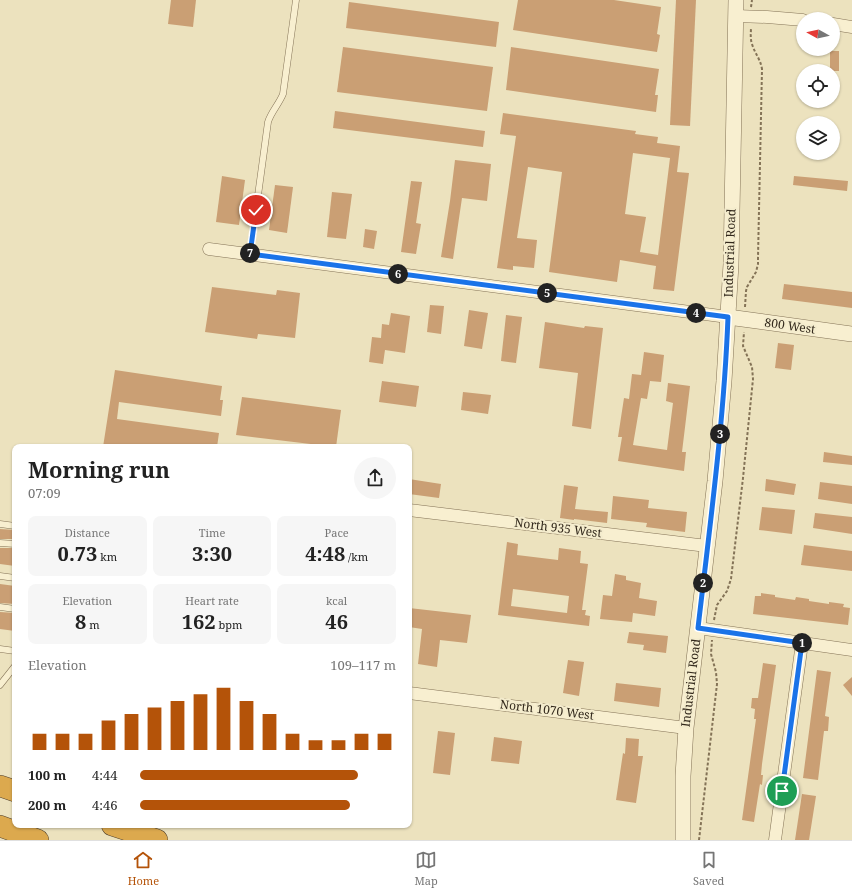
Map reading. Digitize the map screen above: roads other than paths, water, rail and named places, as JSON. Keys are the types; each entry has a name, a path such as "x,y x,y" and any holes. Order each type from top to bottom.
{"highway":[{"path":"0,786 12,790"},
{"path":"0,826 38,840"},
{"path":"121,828 157,840"}],"street":[{"name":"Industrial Road","path":"683,840 683,776 686,728 720,431 728,317 731,256 736,0"},
{"path":"736,16 767,16 796,19"},
{"path":"840,25 852,27"},
{"path":"209,249 728,317"},
{"name":"800 West","path":"728,317 852,334"},
{"name":"North 935 West","path":"412,510 708,546"},
{"path":"698,628 852,650"},
{"path":"774,840 802,643"},
{"name":"North 1070 West","path":"412,693 686,728"}],"lane":[{"path":"250,254 268,122 283,94 296,0"},
{"path":"0,524 12,526"},
{"path":"0,542 12,544"},
{"path":"0,576 12,578"},
{"path":"0,607 12,609"},
{"path":"0,649 12,651"},
{"path":"0,685 12,670"}]}
